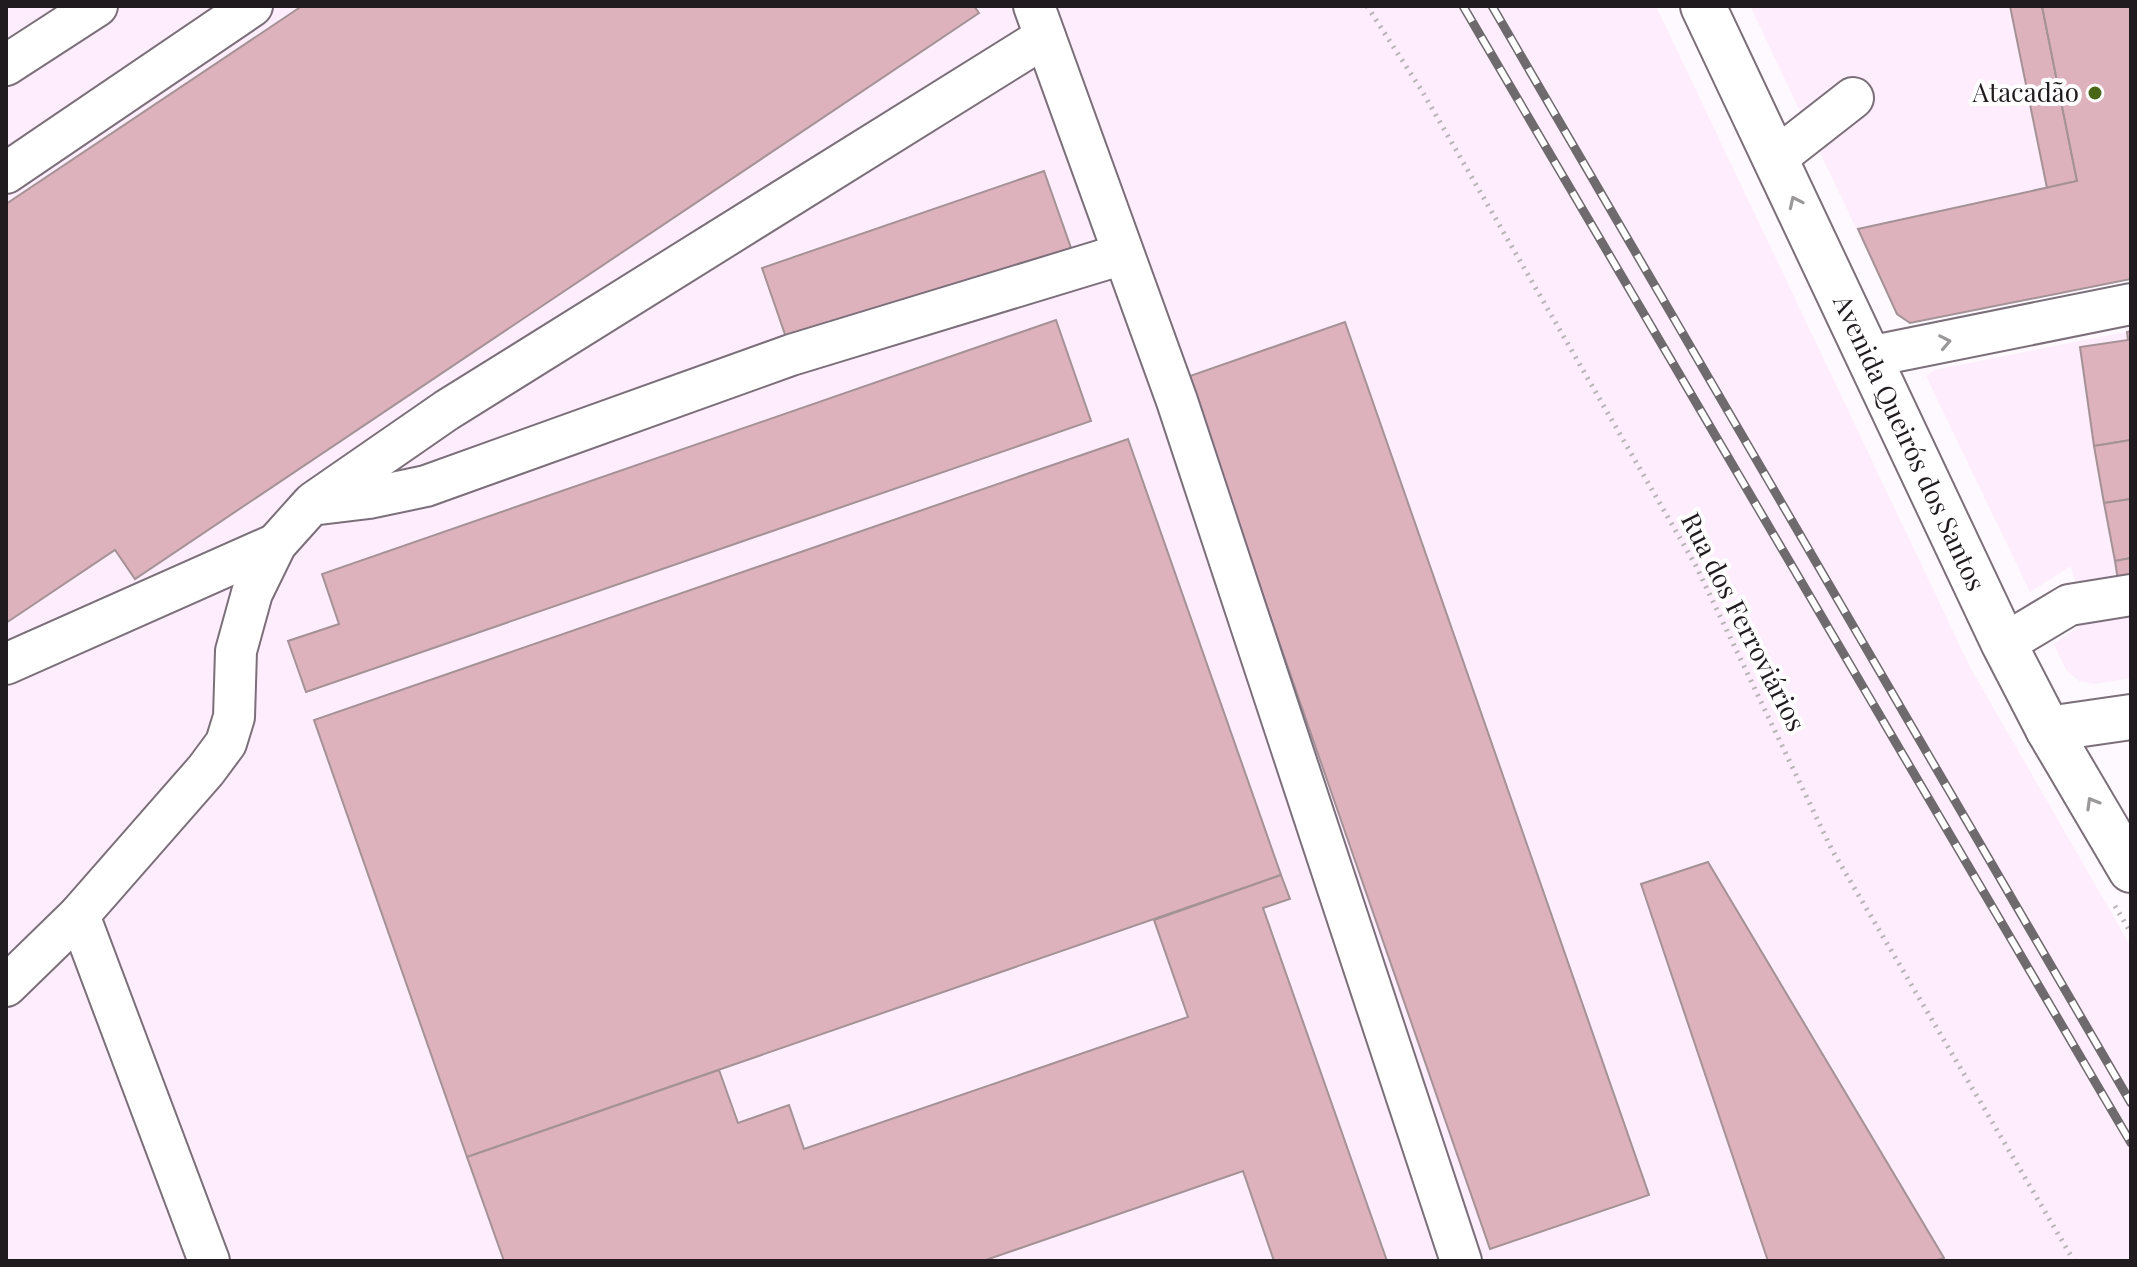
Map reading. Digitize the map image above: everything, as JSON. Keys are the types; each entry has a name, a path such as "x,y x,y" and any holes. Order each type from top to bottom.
{"main road":[{"name":"Avenida Queirós dos Santos","path":"1703,6 2004,644 2048,729 2131,870"},
{"path":"2048,729 2131,717"}],"street":[{"path":"6,65 97,6"},
{"path":"6,173 252,6"},
{"path":"6,986 79,915 226,743 234,717 236,651 252,593 276,544 311,505 461,402 1040,22 1177,401 1461,1261"},
{"path":"1775,159 1853,98"},
{"path":"311,505 369,498 426,486 791,355 1123,254"},
{"path":"1868,357 2131,304"},
{"path":"6,664 276,544"},
{"path":"2004,644 2069,605 2131,595"},
{"path":"79,915 209,1261"}],"path":[{"name":"Rua dos Ferroviários","path":"1367,6 1422,91 1696,566 1832,850 2074,1261"}],"shaded area":[{"path":"6,6 1656,6 1970,667 2131,947 2131,1261 6,1261"},
{"path":"1750,6 2131,6 2131,279 1910,323 1897,314"},
{"path":"2131,331 2131,678 2095,684 2079,681 2066,670 2054,644 2085,622 2071,566 2030,592 1926,376 1934,370"}],"building":[{"path":"302,6 974,6 979,13 135,579 115,550 6,623 6,204"},
{"path":"2010,6 2042,6 2077,181 2047,188"},
{"name":"Atacadão","path":"2042,6 2131,6 2131,279 1910,323 1897,314 1858,229 2077,181"},
{"path":"1044,171 1071,248 789,346 762,268"},
{"path":"1056,320 1091,421 306,692 288,641 339,624 322,574"},
{"path":"1345,322 1649,1195 1490,1249 1187,377"},
{"path":"2131,331 2131,440 2094,446 2080,347 2128,340 2127,332"},
{"path":"1128,439 1281,875 467,1157 314,720"},
{"path":"2131,440 2131,499 2104,503 2094,446"},
{"path":"2131,499 2131,558 2115,561 2104,503"},
{"path":"2131,558 2131,585 2119,587 2115,561"},
{"path":"1708,862 1944,1258 1934,1261 1768,1261 1641,884"},
{"path":"1281,875 1290,899 1263,908 1387,1261 1274,1261 1243,1171 983,1261 504,1261 467,1157 719,1070 738,1123 789,1105 804,1149 1188,1017 1154,920"}],"railway":[{"path":"1463,6 2131,1143"},
{"path":"1492,6 2131,1103"}],"place":[{"name":"Atacadão","path":"2095,93"}]}
